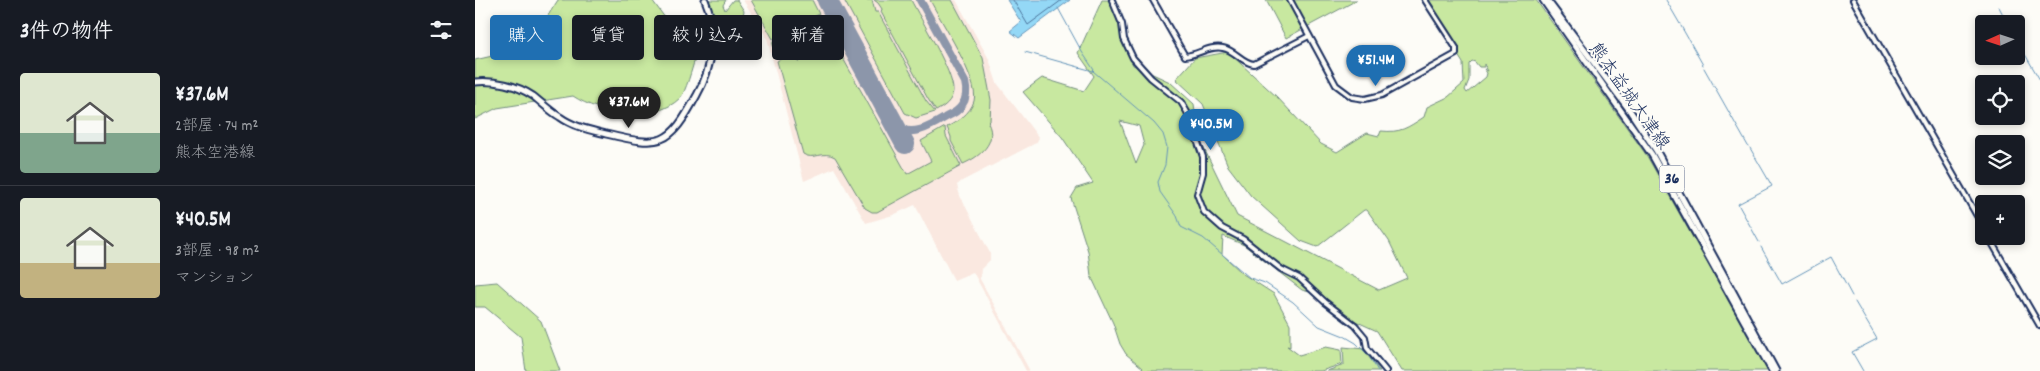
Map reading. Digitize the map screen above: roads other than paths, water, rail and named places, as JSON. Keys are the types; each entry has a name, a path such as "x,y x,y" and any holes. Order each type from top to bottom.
{"main road":[{"path":"475,82 502,83 522,90 533,96 559,117 579,127 644,142 662,139 674,132 684,119 699,93 708,70 713,28 712,18 705,0"},
{"name":"熊本益城大津線","path":"1543,0 1652,155 1773,371"},
{"name":"熊本益城大津線","path":"1547,0 1628,108 1656,150 1777,371"}],"street":[{"path":"1112,0 1133,58 1151,78 1181,102 1187,112 1203,157 1203,173 1197,194 1204,212 1222,228 1243,239 1281,269 1299,278 1325,302 1355,325 1365,337 1367,348 1386,371"},
{"path":"1153,0 1185,56 1221,47 1230,50 1249,64 1254,64 1309,36"},
{"path":"1290,0 1336,86 1352,97 1373,98 1390,91 1457,52 1425,0"},
{"path":"1853,0 1975,212"},
{"path":"1994,245 2040,326"}],"water":[{"path":"1007,0 1070,0 1019,38 1010,31 1021,22"}],"waterway":[{"path":"1666,0 1680,24"},
{"path":"1999,7 2003,15"},
{"path":"1058,8 1093,71"},
{"path":"1681,26 1703,65"},
{"path":"1025,52 1093,71 1154,123 1163,134 1167,147 1165,165 1158,182 1160,192 1177,216 1181,227 1203,238 1250,278 1265,283 1293,302 1319,326 1356,343 1369,356 1378,371"},
{"path":"2025,54 2040,80"},
{"path":"1704,68 1748,146"},
{"path":"1750,148 1772,186 1738,204 1759,242"},
{"path":"1761,247 1782,284 1831,257 1852,296"},
{"path":"1855,302 1877,339 1852,352 1863,371"}]}
